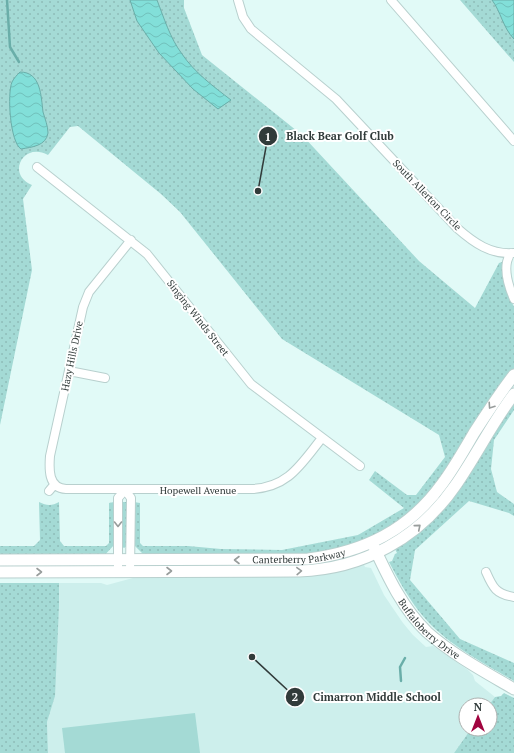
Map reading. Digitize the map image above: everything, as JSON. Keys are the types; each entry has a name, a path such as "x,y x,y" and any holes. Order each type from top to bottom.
{"street":[{"name":"South Allerton Circle","path":"238,0 243,17 251,29 336,99 457,228 486,249 497,252 513,253"},
{"path":"391,0 514,141"},
{"name":"Singing Winds Street","path":"37,167 144,251 251,384 360,466"},
{"name":"Hazy Hills Drive","path":"52,488 50,476 50,456 87,295 131,240"},
{"name":"South Allerton Circle","path":"513,253 507,259 507,268 510,289 514,299"},
{"path":"69,371 105,378"},
{"name":"Canterberry Parkway","path":"0,572 118,566 130,560 308,560 342,554 372,543 401,526 418,512 433,496 446,479 486,414 514,375"},
{"name":"Canterberry Parkway","path":"0,560 118,566 130,571 267,572 317,570 349,563 377,553 397,543 431,516 457,484 514,394"},
{"name":"Hopewell Avenue","path":"52,488 66,490 252,490 270,487 286,479 294,472 322,438"},
{"path":"118,566 118,498 125,490 131,498 130,571"},
{"name":"Buffaloberry Drive","path":"372,543 397,593 409,611 427,631 451,651 514,689"},
{"path":"486,572 496,590 502,594 514,597"}],"shaded area":[{"path":"0,0 184,0 184,8 202,55 302,135 419,261 475,308 499,263 502,262 506,290 514,307 514,369 501,386 442,479 426,499 389,530 337,551 284,556 281,553 222,553 216,556 146,557 134,545 134,502 140,503 140,543 143,546 188,546 221,549 282,550 358,535 404,508 369,480 375,471 407,495 416,495 445,457 439,435 282,339 180,212 161,194 78,126 70,127 48,155 39,152 31,152 21,161 19,167 20,174 24,180 32,185 23,199 32,270 0,425"},
{"path":"460,0 514,0 514,62"},
{"path":"514,399 514,410 494,440 491,469 497,492 514,504 514,516 509,513 469,501 415,550 410,580 460,639 514,663 514,681 465,652 442,635 422,615 413,603 389,562 392,561 397,553 394,547 410,537"},
{"path":"39,502 49,505 59,502 60,541 64,546 106,546 109,543 109,503 114,502 114,545 103,557 0,556 0,546 34,546 40,540"},
{"path":"123,502 127,503 127,546 124,548 121,546"},
{"path":"363,562 365,567 371,568 384,595 413,635 426,647 433,646 468,670 473,675 475,681 495,697 458,697 458,737 465,737 454,753 48,753 47,722 51,707 59,606 59,583 101,583 107,585 144,575"},
{"path":"0,583 59,583 55,696 47,722 48,753 0,753"},
{"path":"504,693 514,698 514,753 454,753 465,737 498,737 498,697 495,697 501,696"},
{"path":"195,713 200,753 65,753 62,728"}],"water":[{"path":"130,0 157,0 171,35 187,61 205,79 231,100 218,109 193,89 159,53 137,21"},
{"path":"492,0 514,0 514,39 507,30"},
{"path":"20,72 27,73 32,76 39,86 48,133 44,141 38,145 21,149 17,145 14,137 10,117 10,88 12,82"}],"waterway":[{"path":"7,0 10,47 19,62"},
{"path":"401,681 400,667 405,658"}],"place":[{"name":"Black Bear Golf Club","path":"258,191"},
{"name":"Cimarron Middle School","path":"252,657"}]}
